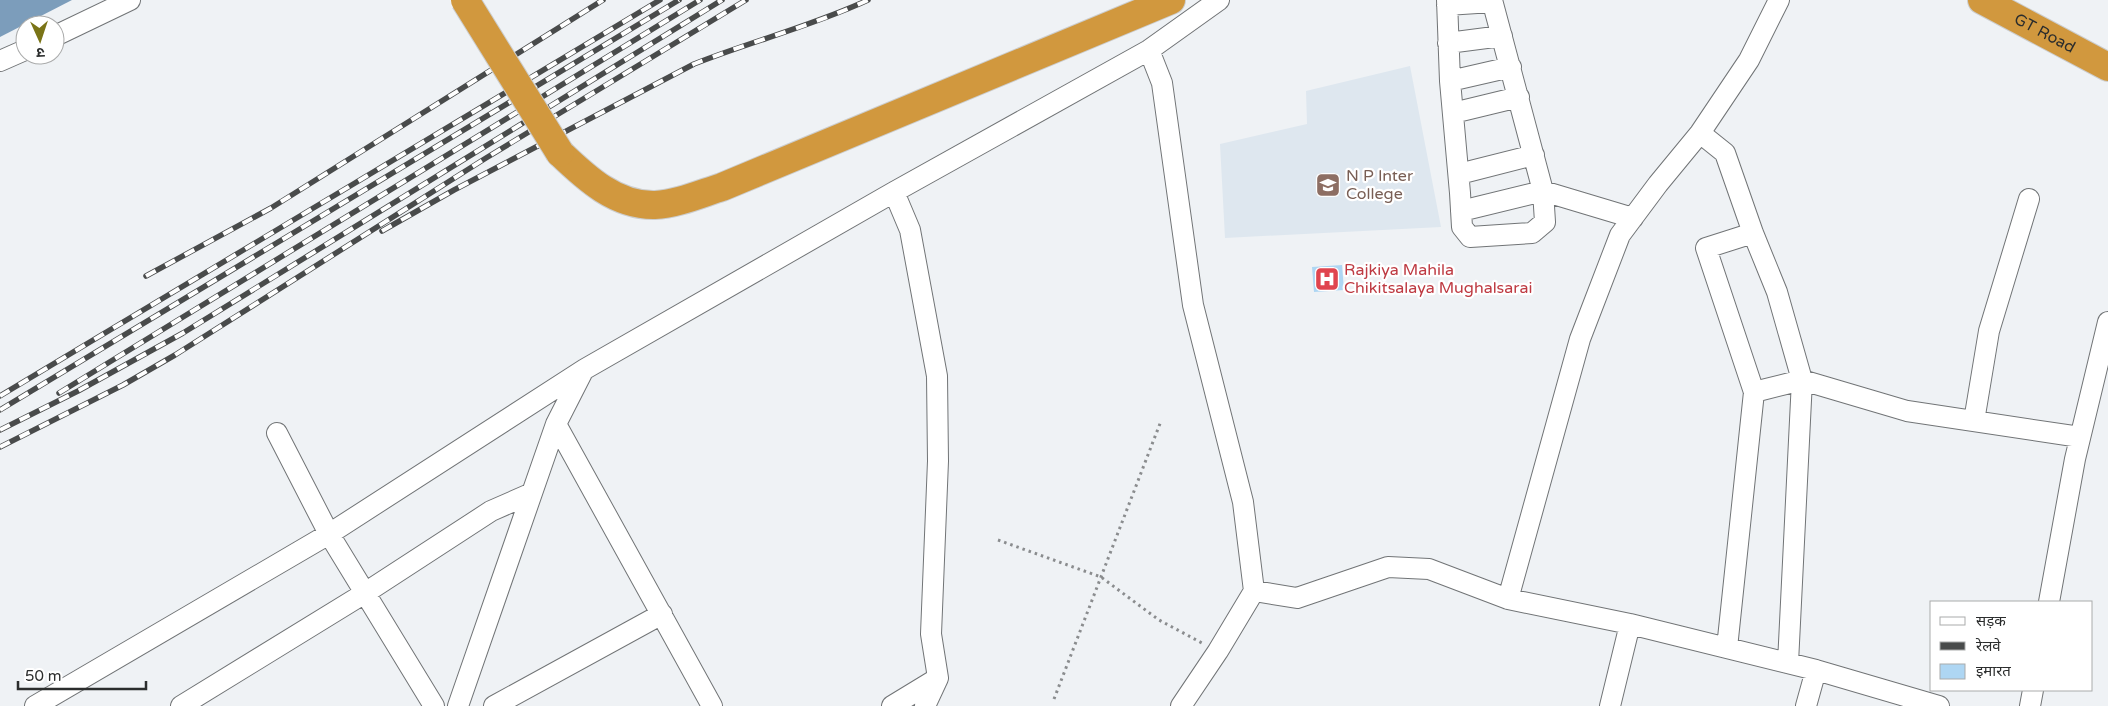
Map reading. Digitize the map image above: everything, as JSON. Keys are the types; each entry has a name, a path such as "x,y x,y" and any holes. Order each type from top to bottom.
{"highway":[{"path":"465,0 560,152 583,175 603,190 626,201 654,205 688,198 722,187 1171,0"},
{"name":"GT Road","path":"1982,0 2108,67"},
{"name":"GT Road","path":"2021,0 2108,46"}],"street":[{"path":"65,31 130,0"},
{"path":"35,706 329,534 585,369 894,192 1150,50 1219,0"},
{"path":"1508,599 1580,339 1620,235 1658,184 1700,133 1749,60 1779,0"},
{"path":"1492,1 1543,191 1545,222 1532,233 1470,237 1462,227 1450,81 1447,3 1492,1"},
{"path":"1448,43 1502,36"},
{"path":"1150,50 1162,83 1193,305 1243,502 1254,591 1218,651 1180,706"},
{"path":"0,61 15,54"},
{"path":"1450,81 1511,67"},
{"path":"1453,113 1519,97"},
{"path":"1700,133 1725,152 1753,233 1777,292 1802,380 1788,663"},
{"path":"1459,174 1534,155"},
{"path":"1461,211 1543,191 1633,218"},
{"path":"894,192 910,230 936,376 938,461 931,634 938,678 925,706"},
{"path":"1974,421 1988,331 2029,199"},
{"path":"1727,648 1754,392 1706,248 1753,233"},
{"path":"2049,601 2080,437 2108,322"},
{"path":"458,706 556,424 585,369"},
{"path":"1754,392 1802,380 1907,411 2080,437"},
{"path":"556,424 712,706"},
{"path":"277,433 329,534 434,706"},
{"path":"181,706 365,593 491,511 532,494"},
{"path":"1254,591 1297,598 1388,567 1429,569 1508,599 1630,624 1788,663 1816,670 1902,701 1939,706"},
{"path":"494,706 662,614"},
{"path":"1610,706 1630,624"},
{"path":"1806,706 1816,670"},
{"path":"892,706 938,678"},
{"path":"2030,706 2033,691"}],"path":[{"path":"1054,699 1161,421"},
{"path":"998,540 1101,577 1159,620 1218,651"}],"shaded area":[{"name":"N P Inter College","path":"1410,66 1441,227 1225,238 1220,144 1307,124 1306,91"}],"water":[{"path":"0,0 72,0 43,15 15,15 15,29 0,37"}],"building":[{"path":"1342,265 1344,290 1314,292 1312,267"}],"railway":[{"path":"146,276 271,208 603,0"},
{"path":"0,396 660,0"},
{"path":"0,410 679,0"},
{"path":"59,393 700,0"},
{"path":"0,430 78,391 183,333 722,0"},
{"path":"0,447 123,385 175,355 486,158 746,0"},
{"path":"382,231 454,190 694,64 825,18 868,0"}],"place":[{"name":"N P Inter College","path":"1328,185"},
{"name":"Rajkiya Mahila Chikitsalaya Mughalsarai","path":"1327,279"}]}
